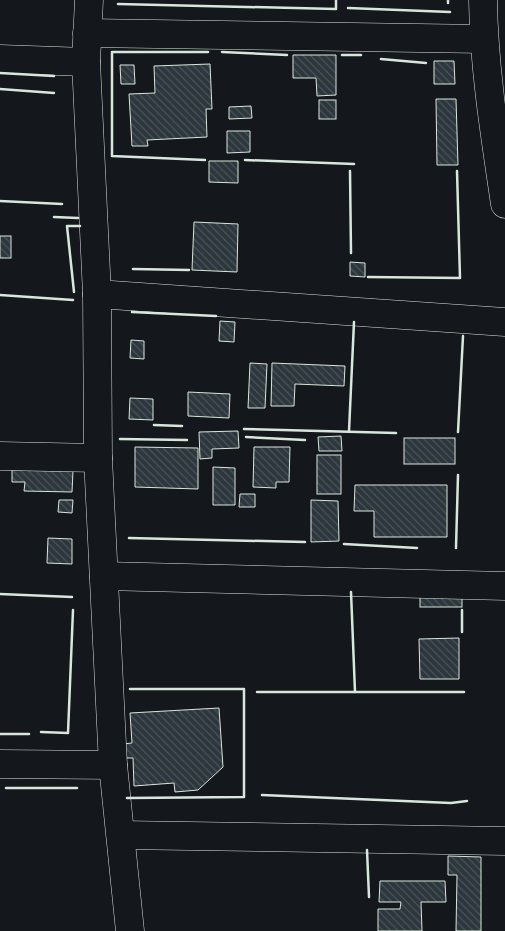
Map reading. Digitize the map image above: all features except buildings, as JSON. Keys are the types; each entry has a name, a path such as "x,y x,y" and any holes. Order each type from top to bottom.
{"street":[{"path":"89,0 86,62 97,294 98,458 113,765 130,931"},
{"path":"483,0 484,39 499,124 505,204"},
{"path":"88,33 484,39"},
{"path":"0,59 86,62"},
{"path":"97,294 505,322"},
{"path":"0,456 98,458"},
{"path":"104,576 505,586"},
{"path":"0,764 113,765"},
{"path":"121,835 505,841"}],"wall":[{"path":"118,4 336,9 336,0"},
{"path":"348,8 450,12"},
{"path":"205,160 112,156 112,52 208,52"},
{"path":"222,52 287,55"},
{"path":"342,55 361,55"},
{"path":"381,59 426,63"},
{"path":"0,73 54,76"},
{"path":"0,89 54,93"},
{"path":"245,160 354,164"},
{"path":"350,171 351,253"},
{"path":"368,277 460,278 457,171"},
{"path":"0,201 62,204"},
{"path":"54,217 78,218"},
{"path":"74,292 67,226 80,226"},
{"path":"133,269 189,270"},
{"path":"0,295 73,300"},
{"path":"132,312 216,316"},
{"path":"349,431 354,322"},
{"path":"458,432 463,336"},
{"path":"154,425 182,426"},
{"path":"244,429 396,433"},
{"path":"246,437 305,440"},
{"path":"120,439 187,440"},
{"path":"456,548 458,475"},
{"path":"129,538 305,542"},
{"path":"344,544 417,548"},
{"path":"351,592 355,692"},
{"path":"0,594 72,597"},
{"path":"41,732 68,733 73,610"},
{"path":"462,610 462,632"},
{"path":"127,798 244,797 244,689 130,689"},
{"path":"257,692 464,692"},
{"path":"0,734 29,734"},
{"path":"6,788 77,788"},
{"path":"262,795 451,803 467,801"},
{"path":"367,850 369,897"}]}
